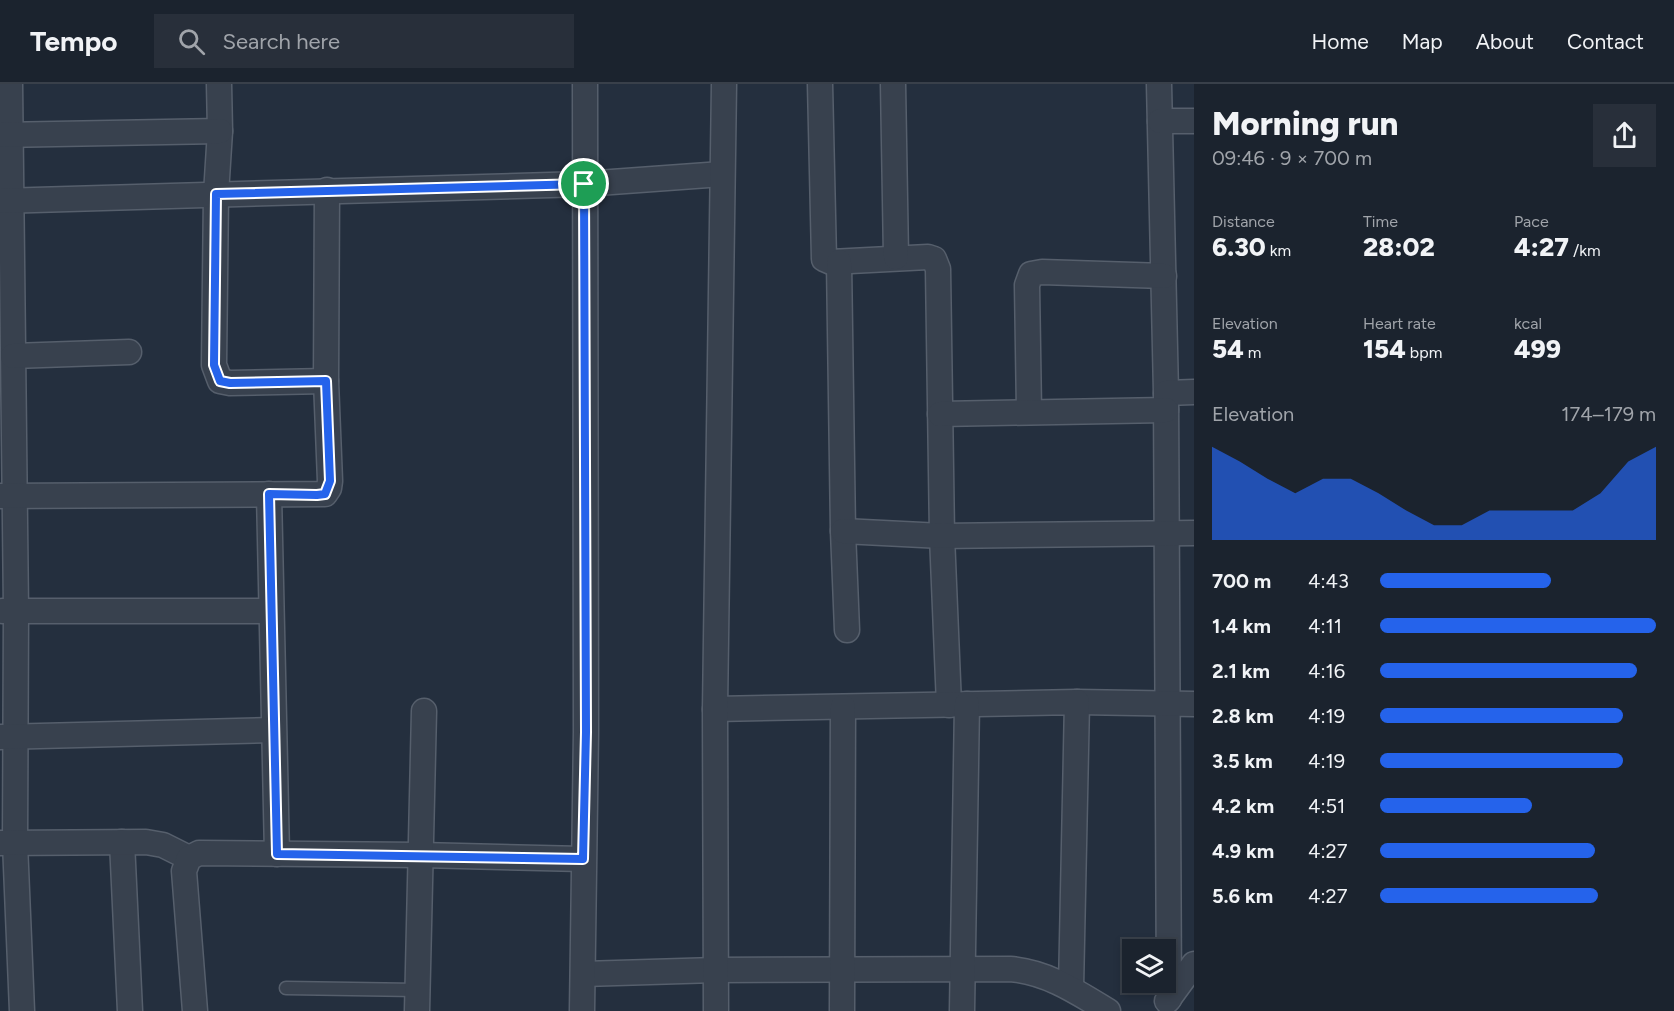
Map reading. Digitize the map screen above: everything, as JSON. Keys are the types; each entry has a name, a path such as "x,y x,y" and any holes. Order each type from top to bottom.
{"street":[{"path":"10,84 5,135 5,201 13,356 7,496 8,843 22,1011"},
{"path":"219,84 220,131 216,194 214,365 216,375 220,381 230,383 326,381"},
{"path":"582,1011 586,732 585,84"},
{"path":"716,1011 715,710 724,84"},
{"path":"820,84 822,255 826,260 839,262 928,256 937,264 942,536 958,705 962,1011"},
{"path":"893,84 896,257"},
{"path":"1159,84 1166,402 1167,704 1164,1005"},
{"path":"1160,121 1194,121"},
{"path":"5,135 220,131"},
{"path":"5,201 584,184 722,174"},
{"path":"7,496 325,494 330,481 326,381 327,190"},
{"path":"839,262 843,531 847,630"},
{"path":"1029,412 1027,285 1031,274 1042,272 1164,276"},
{"path":"13,356 129,352"},
{"path":"940,414 1029,412 1166,402 1194,392"},
{"path":"269,494 277,854"},
{"path":"843,531 942,536 1194,533"},
{"path":"8,611 271,612"},
{"path":"715,710 1077,702 1194,704"},
{"path":"1071,988 1077,702"},
{"path":"842,1011 843,707"},
{"path":"417,1000 424,711"},
{"path":"8,737 273,730"},
{"path":"8,843 122,842 163,845 189,858"},
{"path":"122,842 130,1011"},
{"path":"195,1011 184,871 189,858 199,853 583,859"},
{"path":"1164,1005 1194,964"},
{"path":"583,974 716,970 1023,970 1071,988 1108,1011"}],"lane":[{"path":"286,988 417,1000"}],"route":[{"path":"584,184 586,732 583,859 277,854 269,494 325,494 330,481 326,381 230,383 220,381 216,375 214,365 216,194 584,184"}]}
